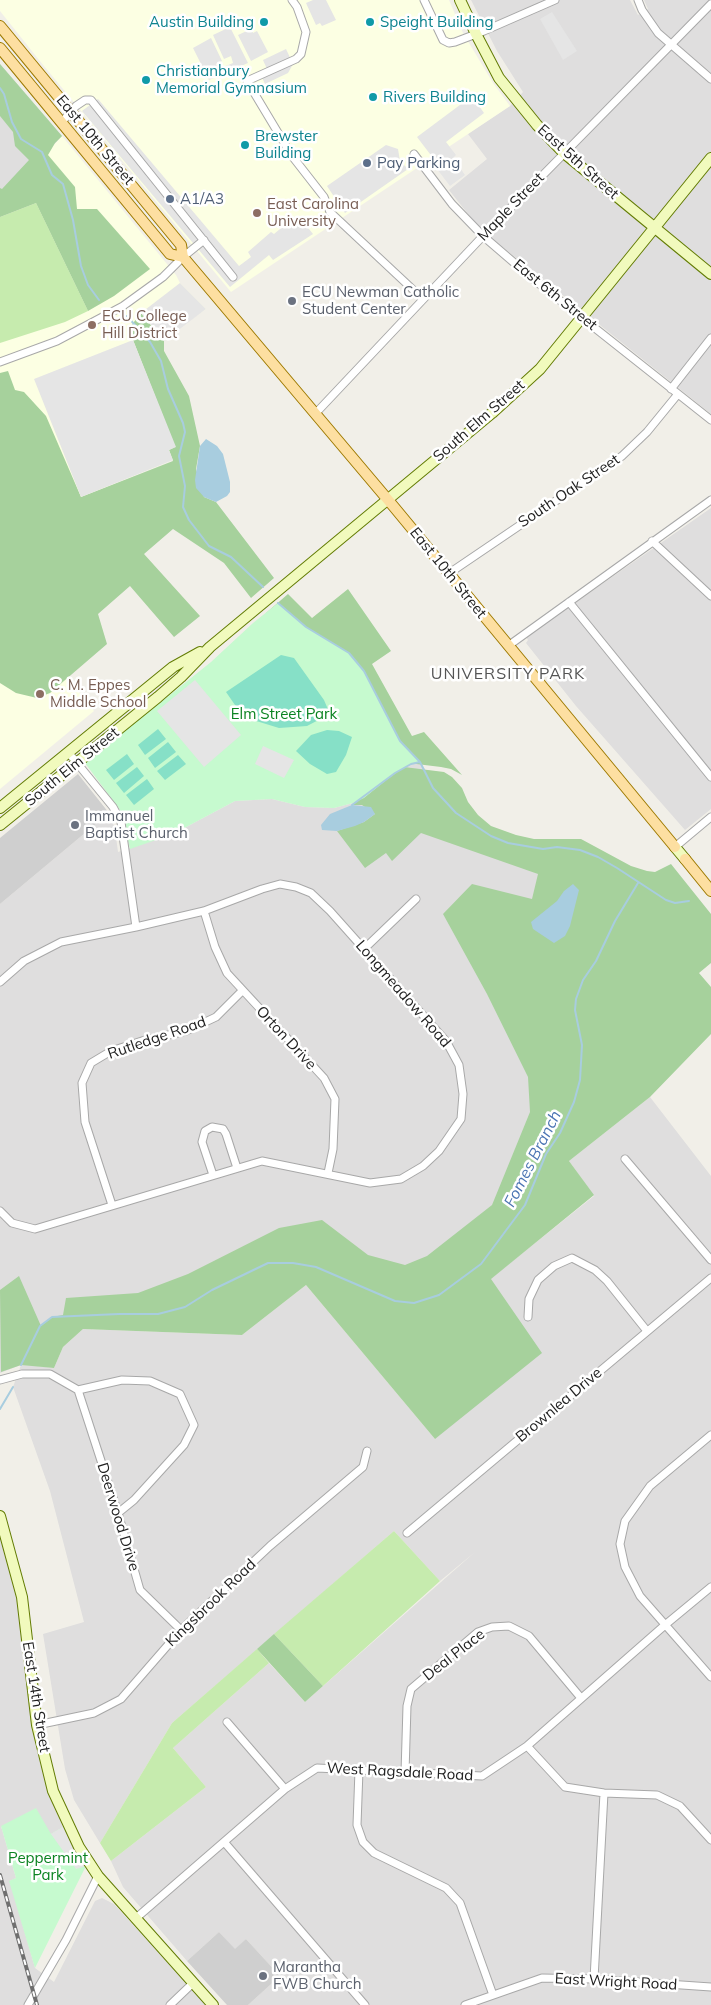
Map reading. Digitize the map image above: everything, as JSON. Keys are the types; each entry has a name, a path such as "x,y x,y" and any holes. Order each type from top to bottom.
{"main road":[{"name":"East 10th Street","path":"0,26 181,245 183,257 387,499 675,847"},
{"name":"East 10th Street","path":"0,48 170,254 183,257"},
{"name":"East 10th Street","path":"685,859 711,891"}],"street":[{"path":"292,0 297,7 306,32 301,54 292,61 247,82 292,156 324,197 330,212 423,299"},
{"path":"424,0 443,40 455,42 555,0"},
{"name":"East 5th Street","path":"460,0 500,78 537,126 564,153 711,274"},
{"path":"638,0 642,10 658,33 711,78"},
{"name":"Maple Street","path":"315,414 483,236 711,4"},
{"path":"61,123 81,102 91,100 233,277"},
{"name":"East 6th Street","path":"414,154 452,204 483,236 533,279 711,420"},
{"name":"South Elm Street","path":"0,825 158,697 181,677 210,647 492,413 540,369 711,158"},
{"path":"0,362 57,341 98,321 150,288 204,240"},
{"path":"671,389 711,338"},
{"name":"South Oak Street","path":"448,574 622,456 648,432 678,394"},
{"path":"508,646 711,500"},
{"path":"652,541 711,596"},
{"path":"569,602 711,777"},
{"name":"South Elm Street","path":"0,808 173,667 210,647"},
{"path":"173,667 181,677"},
{"path":"150,686 158,697"},
{"path":"68,752 113,807 121,822 136,927"},
{"path":"16,795 24,806"},
{"path":"675,847 711,818"},
{"name":"East 10th Street","path":"675,847 685,859"},
{"name":"Longmeadow Road","path":"0,982 24,960 61,942 204,911 271,886 280,884 296,887 311,894 330,911 446,1041 459,1065 463,1094 461,1119 439,1151 423,1166 401,1179 370,1183 262,1161 35,1229 12,1222 0,1211"},
{"path":"364,949 416,899"},
{"name":"Orton Drive","path":"204,911 215,947 227,973 324,1078 335,1099 333,1149 328,1173"},
{"name":"Rutledge Road","path":"112,1205 85,1122 82,1083 91,1063 111,1051 186,1030 216,1016 242,991"},
{"path":"213,1175 202,1142 206,1131 212,1127 222,1129 226,1134 237,1168"},
{"path":"625,1159 711,1260"},
{"path":"528,1317 529,1299 538,1280 554,1266 572,1258 594,1270 607,1281 647,1331"},
{"name":"Brownlea Drive","path":"407,1533 711,1278"},
{"path":"0,1380 22,1374 50,1374 78,1390 122,1380 150,1381 180,1394 194,1425 184,1445 134,1500 118,1513"},
{"name":"Deerwood Drive","path":"78,1390 118,1513 140,1590 181,1630"},
{"path":"711,1435 650,1486 625,1521 620,1544 625,1567 640,1596 711,1677"},
{"name":"Kingsbrook Road","path":"37,1725 94,1713 121,1699 181,1630 270,1546 363,1467 367,1451"},
{"name":"East 14th Street","path":"0,1516 22,1597 37,1725 53,1791 79,1847 98,1876 213,2005"},
{"name":"West Ragsdale Road","path":"135,1919 225,1843 285,1789 317,1768 482,1776 527,1746 711,1587"},
{"name":"Deal Place","path":"405,1773 407,1706 411,1689 478,1632 492,1627 508,1626 529,1636 581,1698"},
{"path":"228,1722 285,1789"},
{"path":"527,1746 565,1787 604,1793 657,1795 680,1806 711,1840"},
{"path":"359,1770 357,1825 363,1842 374,1853 446,1888 460,1903 493,1995"},
{"path":"594,1979 604,1793"},
{"path":"225,1843 365,2005"},
{"path":"28,2005 66,1940 98,1876"},
{"name":"East Wright Road","path":"465,2005 542,1978 594,1979 711,1987"},
{"path":"170,2005 193,1983"}],"shaded area":[{"name":"East Carolina University","path":"0,0 449,0 463,33 493,83 510,106 231,292 0,11"},
{"path":"313,0 326,0 336,20 322,26 320,23 316,25 306,3"},
{"path":"471,0 630,0 638,15 648,9 644,0 711,0 711,414 495,241 476,224 449,190 487,159 468,134 510,106 523,92 497,51"},
{"path":"552,12 577,51 563,60 540,19"},
{"path":"230,27 248,63 209,80 193,48 211,38 222,61 216,64 219,69 233,63 231,56 224,59 213,35"},
{"path":"251,29 253,33 257,31 268,52 251,61 238,35"},
{"path":"286,49 293,64 288,73 265,84 260,73 267,69 263,60"},
{"path":"0,64 62,136 21,181 36,203 0,217"},
{"path":"472,96 484,113 446,142 456,155 453,158 465,175 450,186 437,169 440,167 417,137"},
{"name":"A1/A3","path":"98,99 239,266 251,257 248,252 271,232 274,234 292,219 295,222 300,218 313,234 273,260 269,255 230,287 82,111"},
{"name":"ECU College Hill District","path":"62,136 176,275 180,283 206,309 140,357 173,460 0,530 0,217 36,203 21,181"},
{"path":"386,145 398,149 400,161 408,169 345,213 327,186"},
{"path":"180,283 206,309 164,341 141,313"},
{"path":"133,340 176,447 169,450 173,460 81,497 34,379"},
{"path":"711,508 711,809 685,830 576,706 526,643 528,640 526,637"},
{"name":"C. M. Eppes Middle School","path":"0,600 94,711 0,789"},
{"path":"195,680 241,735 204,767 157,711"},
{"path":"263,746 294,760 284,778 255,764"},
{"path":"420,762 456,813 543,849 580,1080 481,1264 341,1278 63,1315 21,1364 54,1368 63,1347 83,1329 242,1335 306,1285 435,1439 490,1279 594,1196 569,1161 650,1097 711,1176 711,2005 248,2005 280,1976 246,1939 235,1950 219,1932 187,1961 123,1887 111,1861 206,1787 173,1748 269,1663 305,1702 475,1552 440,1581 394,1531 172,1723 100,1843 74,1800 65,1769 43,1634 84,1622 50,1491 13,1387 21,1365 0,1373 0,904 109,813 115,829 118,852 173,834 235,801 272,799 305,807 334,808 353,803 395,773 411,764"},
{"path":"78,774 109,813 0,904 0,838"},
{"path":"0,1536 16,1595 35,1743 48,1793 63,1827 51,1834 1,1826 16,1878 10,1881 35,1968 54,1982 95,1901 102,1898 114,1904 206,2005 0,2005"},
{"path":"63,1827 86,1866 76,1869 51,1834"},
{"path":"219,1932 235,1949 246,1939 280,1976 248,2005 227,2005 187,1961"}],"green space":[{"path":"0,64 62,136 48,155 75,187 77,209 97,209 150,269 114,296 88,311 36,203 0,217 0,188 2,189 29,160 15,146 13,132 0,116"},
{"path":"36,203 88,311 65,322 0,343 0,217"},
{"path":"141,313 164,341 164,351 189,396 200,446 196,469 204,497 216,502 274,578 251,598 224,563 173,529 144,554 200,616 174,637 130,586 98,614 107,644 50,693 37,698 16,693 0,683 0,373 8,371 15,390 24,392 46,416 81,497 173,461 169,450 175,447 133,340 130,327"},
{"path":"348,589 391,651 372,664 412,736 424,732 462,775 451,769 400,762 266,613 288,594 312,618"},
{"name":"Elm Street Park","path":"278,603 306,627 349,653 364,671 400,741 420,762 411,764 395,773 364,798 353,803 334,808 305,807 272,799 235,801 173,834 130,849 120,810 85,763 211,662 253,623"},
{"path":"281,655 294,658 324,700 330,714 307,726 279,728 253,720 235,705 226,692"},
{"path":"158,729 166,739 145,755 138,745"},
{"path":"327,730 339,731 352,737 346,755 336,772 327,774 310,764 296,751 311,735"},
{"path":"168,742 176,752 155,768 148,758"},
{"path":"127,754 134,764 114,780 106,770"},
{"path":"178,755 186,764 165,780 157,771"},
{"path":"137,767 144,776 124,793 116,783"},
{"path":"404,767 444,772 452,777 462,788 468,802 478,815 491,826 534,839 581,839 631,866 647,871 655,872 671,864 711,914 711,963 699,973 711,987 711,1034 650,1097 569,1161 594,1195 491,1279 542,1353 435,1439 306,1285 242,1335 83,1329 63,1347 54,1368 21,1365 1,1372 0,1290 19,1276 41,1326 52,1317 63,1315 66,1298 138,1293 188,1274 279,1228 322,1220 368,1255 405,1265 427,1256 492,1205 530,1112 528,1077 487,994 443,914 472,884 532,899 538,874 421,833 392,861 386,853 365,868 337,831 364,822 375,814 362,805 352,805"},
{"path":"147,779 154,789 134,805 126,795"},
{"path":"394,1531 440,1581 323,1686 274,1634"},
{"path":"274,1634 323,1686 305,1702 257,1649"},
{"path":"257,1649 269,1663 173,1748 206,1787 111,1861 100,1843 172,1723"},
{"name":"Peppermint Park","path":"36,1808 51,1834 63,1827 86,1866 35,1968 9,1881 16,1878 1,1826"}],"water":[{"path":"206,439 217,446 223,454 230,482 230,492 227,496 216,502 204,497 196,488 195,480 200,446"},
{"path":"352,805 371,807 375,814 355,826 337,831 322,830 321,825 330,814"},
{"path":"573,884 579,890 570,926 565,936 554,943 533,929 531,922 557,901 564,891"}],"waterway":[{"path":"0,88 4,94 12,122 21,139 42,152 52,175 63,184 73,220 81,266 88,285 99,300"},
{"path":"127,316 150,342 161,361 168,389 183,423 185,432 179,456 185,486 183,507 189,520 209,546 231,557 263,587"},
{"path":"278,603 306,627 349,653 364,671 400,741 420,762 433,788 456,813 491,836 508,843 543,849 557,847 580,850 598,857 617,868 666,900 675,903 689,901"},
{"path":"352,805 395,773 411,764 420,762"},
{"name":"Fomes Branch","path":"21,1365 40,1326 52,1317 158,1314 185,1307 212,1290 268,1263 293,1263 316,1267 395,1301 414,1303 439,1295 481,1264 525,1205 546,1154 560,1133 574,1102 580,1080 582,1045 575,1010 576,999 583,980 596,961 615,921 638,883"},
{"name":"Fomes Branch","path":"0,1409 13,1387"}],"railway":[{"path":"0,1875 37,2005"}],"place":[{"name":"Austin Building","path":"264,22"},
{"name":"Speight Building","path":"370,22"},
{"name":"Christianbury Memorial Gymnasium","path":"146,80"},
{"name":"Rivers Building","path":"373,97"},
{"name":"Brewster Building","path":"245,145"},
{"name":"Pay Parking","path":"367,163"},
{"name":"A1/A3","path":"170,199"},
{"name":"East Carolina University","path":"257,213"},
{"name":"ECU Newman Catholic Student Center","path":"292,301"},
{"name":"ECU College Hill District","path":"92,325"},
{"name":"C. M. Eppes Middle School","path":"40,694"},
{"name":"Immanuel Baptist Church","path":"75,825"},
{"name":"Marantha FWB Church","path":"263,1976"}],"district":[{"name":"UNIVERSITY PARK","path":"508,674"}]}
